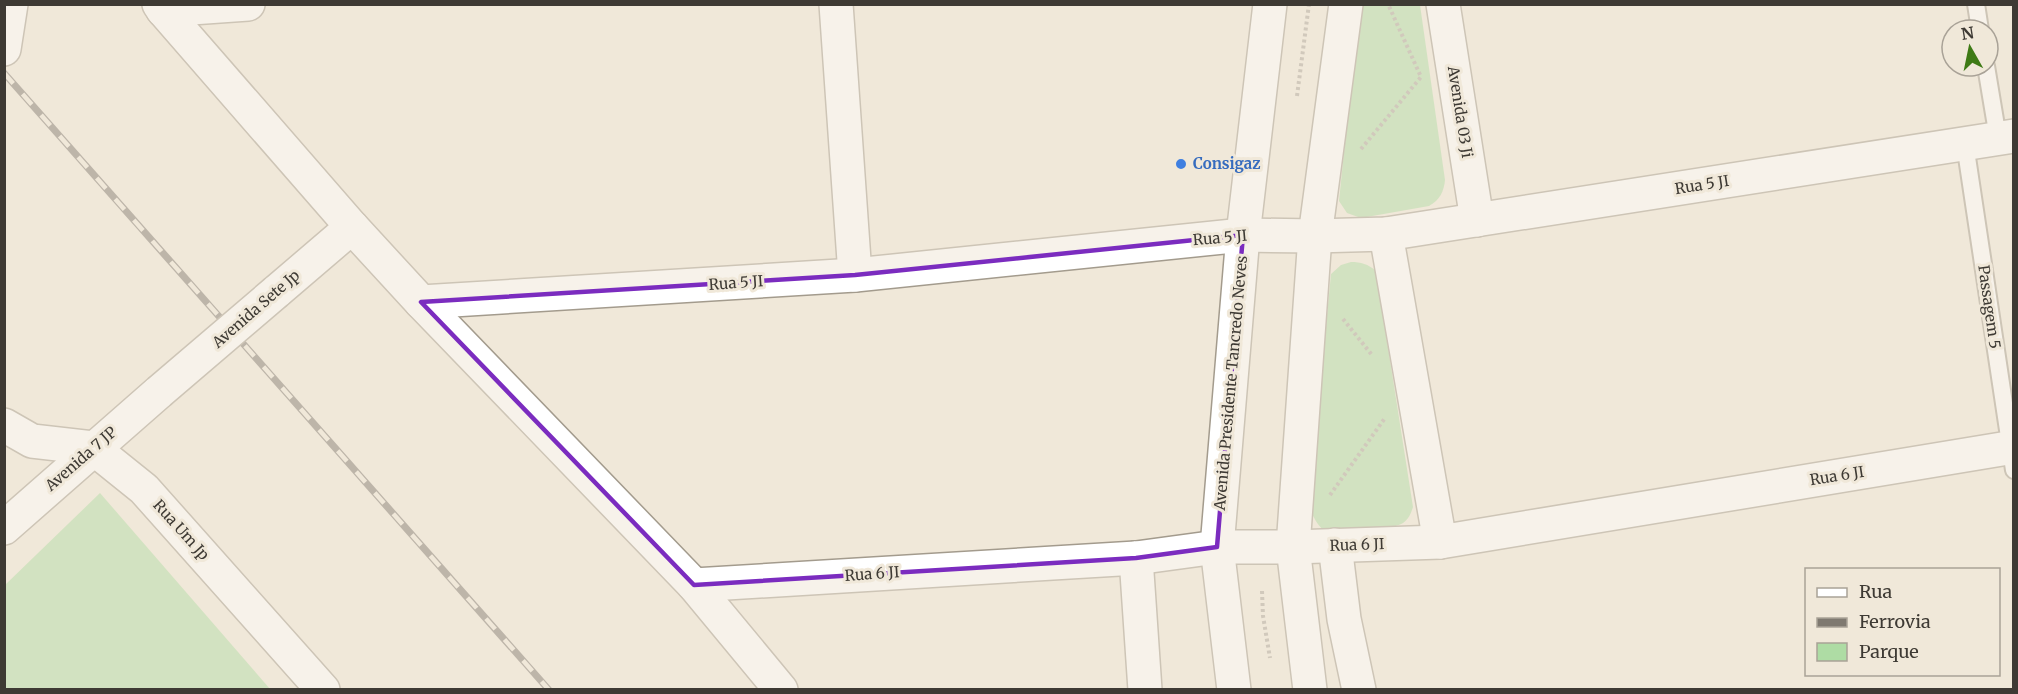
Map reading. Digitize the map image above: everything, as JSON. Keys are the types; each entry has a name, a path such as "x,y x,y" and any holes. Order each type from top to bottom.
{"street":[{"path":"4,49 11,4"},
{"path":"161,7 248,4"},
{"path":"836,4 855,275"},
{"name":"Avenida Presidente Tancredo Neves","path":"1234,690 1217,547 1243,235 1270,4"},
{"path":"1310,690 1293,547 1316,236 1346,4"},
{"name":"Avenida 03 Ji","path":"1443,4 1477,220"},
{"path":"161,7 352,227 421,302 694,585 781,690"},
{"name":"Rua 5 JI","path":"421,302 855,275 1243,235 1386,234 2006,137"},
{"name":"Avenida Sete Jp","path":"159,392 352,227"},
{"path":"1386,234 1440,542"},
{"name":"Avenida 7 JP","path":"4,528 159,392"},
{"path":"4,425 32,441 93,448"},
{"name":"Rua Um Jp","path":"93,448 144,489 323,690"},
{"name":"Rua 6 JI","path":"694,585 1136,558 1217,547 1440,542 2012,455"},
{"path":"1335,545 1344,620 1359,690"},
{"path":"1136,558 1145,690"}],"lane":[{"path":"1989,78 2006,137"},
{"name":"Passagem 5","path":"1965,144 2012,455"}],"path":[{"path":"1356,155 1421,77 1388,4"},
{"path":"1312,281 1373,356"},
{"path":"1328,499 1389,412"}],"highlighted area":[{"path":"1243,235 1217,547 1136,558 694,585 421,302 855,275"}],"green space":[{"path":"1359,5 1420,5 1445,180 1441,195 1429,206 1361,218 1347,213 1339,201"},
{"path":"1351,262 1364,264 1376,271 1413,507 1407,520 1399,525 1339,537 1333,536 1319,526 1309,505 1331,274 1341,265"},
{"path":"100,493 270,689 5,689 5,585"}],"railway":[{"path":"4,73 549,690"}],"place":[{"name":"Consigaz","path":"1181,164"}]}
